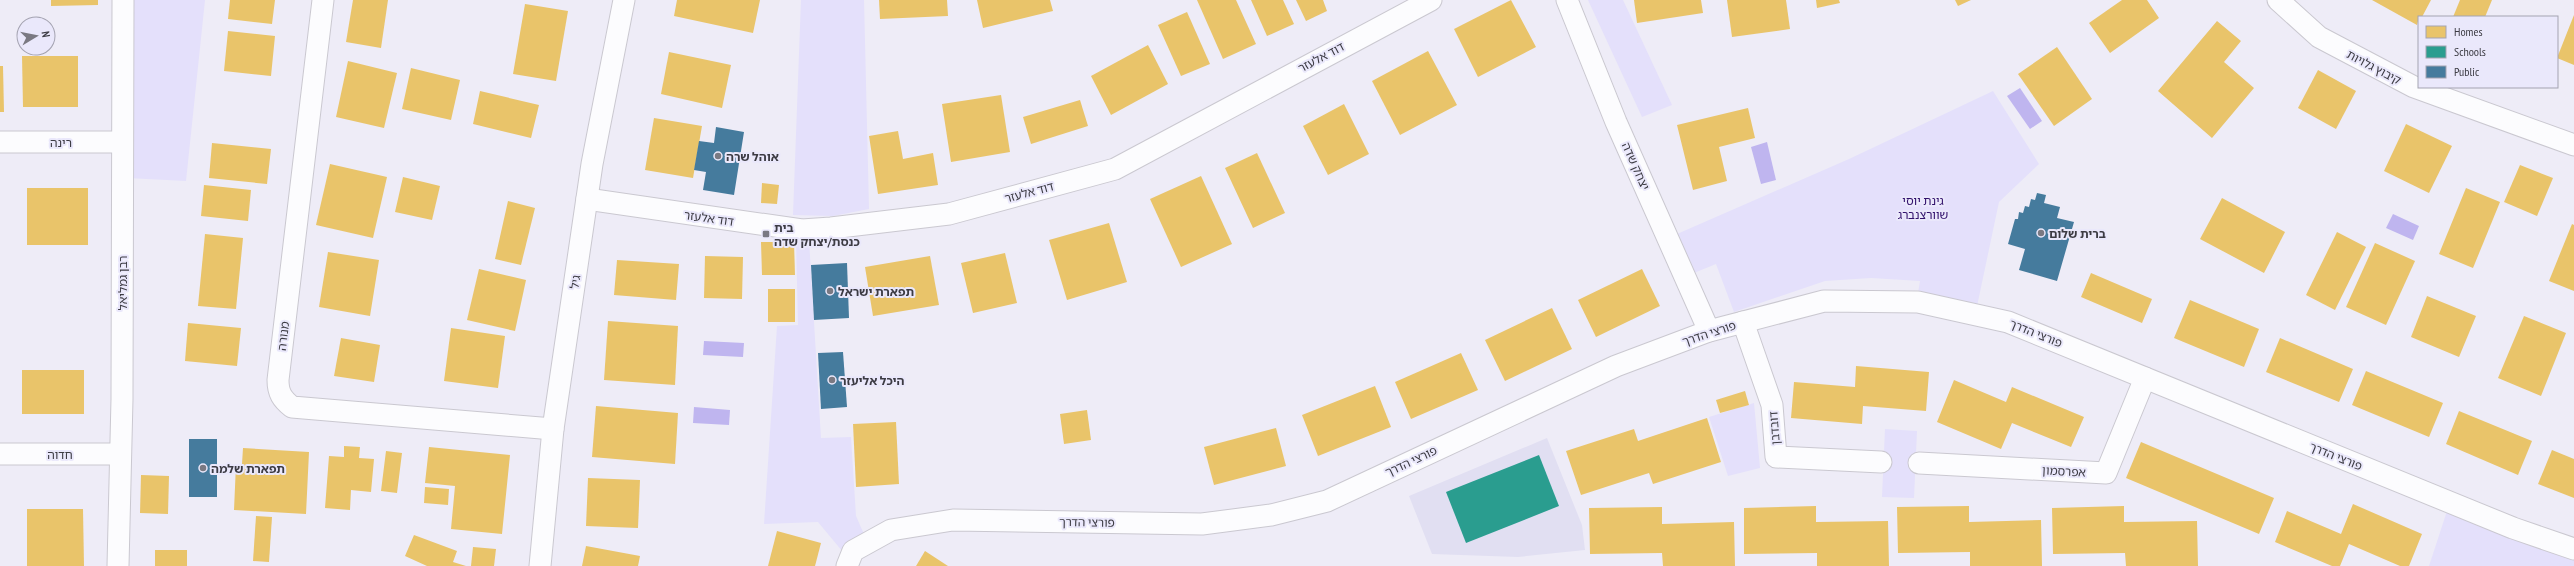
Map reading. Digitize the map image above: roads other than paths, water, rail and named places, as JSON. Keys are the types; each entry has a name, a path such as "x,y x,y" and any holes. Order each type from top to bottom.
{"street":[{"name":"רבן גמליאל","path":"118,566 123,0"},
{"name":"מנורה","path":"323,0 278,380 278,390 283,400 292,407 553,428"},
{"name":"גיל","path":"540,566 553,428 587,199 624,0"},
{"name":"דוד אלעזר","path":"587,199 802,230 949,214 1115,169 1431,0"},
{"name":"יצחק שדה","path":"1567,0 1616,122 1709,331"},
{"name":"קיבוץ גלויות","path":"2278,0 2319,37 2407,84 2574,145"},
{"name":"רינה","path":"0,142 122,142"},
{"name":"פורצי הדרך","path":"847,566 853,551 891,530 953,520 1202,524 1271,515 1327,500 1616,366 1709,331 1824,301 1918,302 2008,322 2513,528 2574,549"},
{"name":"דובדבן","path":"1743,322 1772,405 1776,457 1881,462"},
{"name":"אפרסמון","path":"1918,463 2106,473 2145,378"},
{"name":"חדוה","path":"0,454 120,454"}],"place":[{"name":"אוהל שרה","path":"718,156"},
{"name":"ברית שלום","path":"2041,233"},
{"name":"בית כנסת/יצחק שדה","path":"766,234"},
{"name":"תפארת ישראל","path":"830,291"},
{"name":"היכל אליעזר","path":"832,380"},
{"name":"תפארת שלמה","path":"203,468"}],"park label":[{"name":"גינת יוסי שוורצנברג","path":"1923,207"}]}
